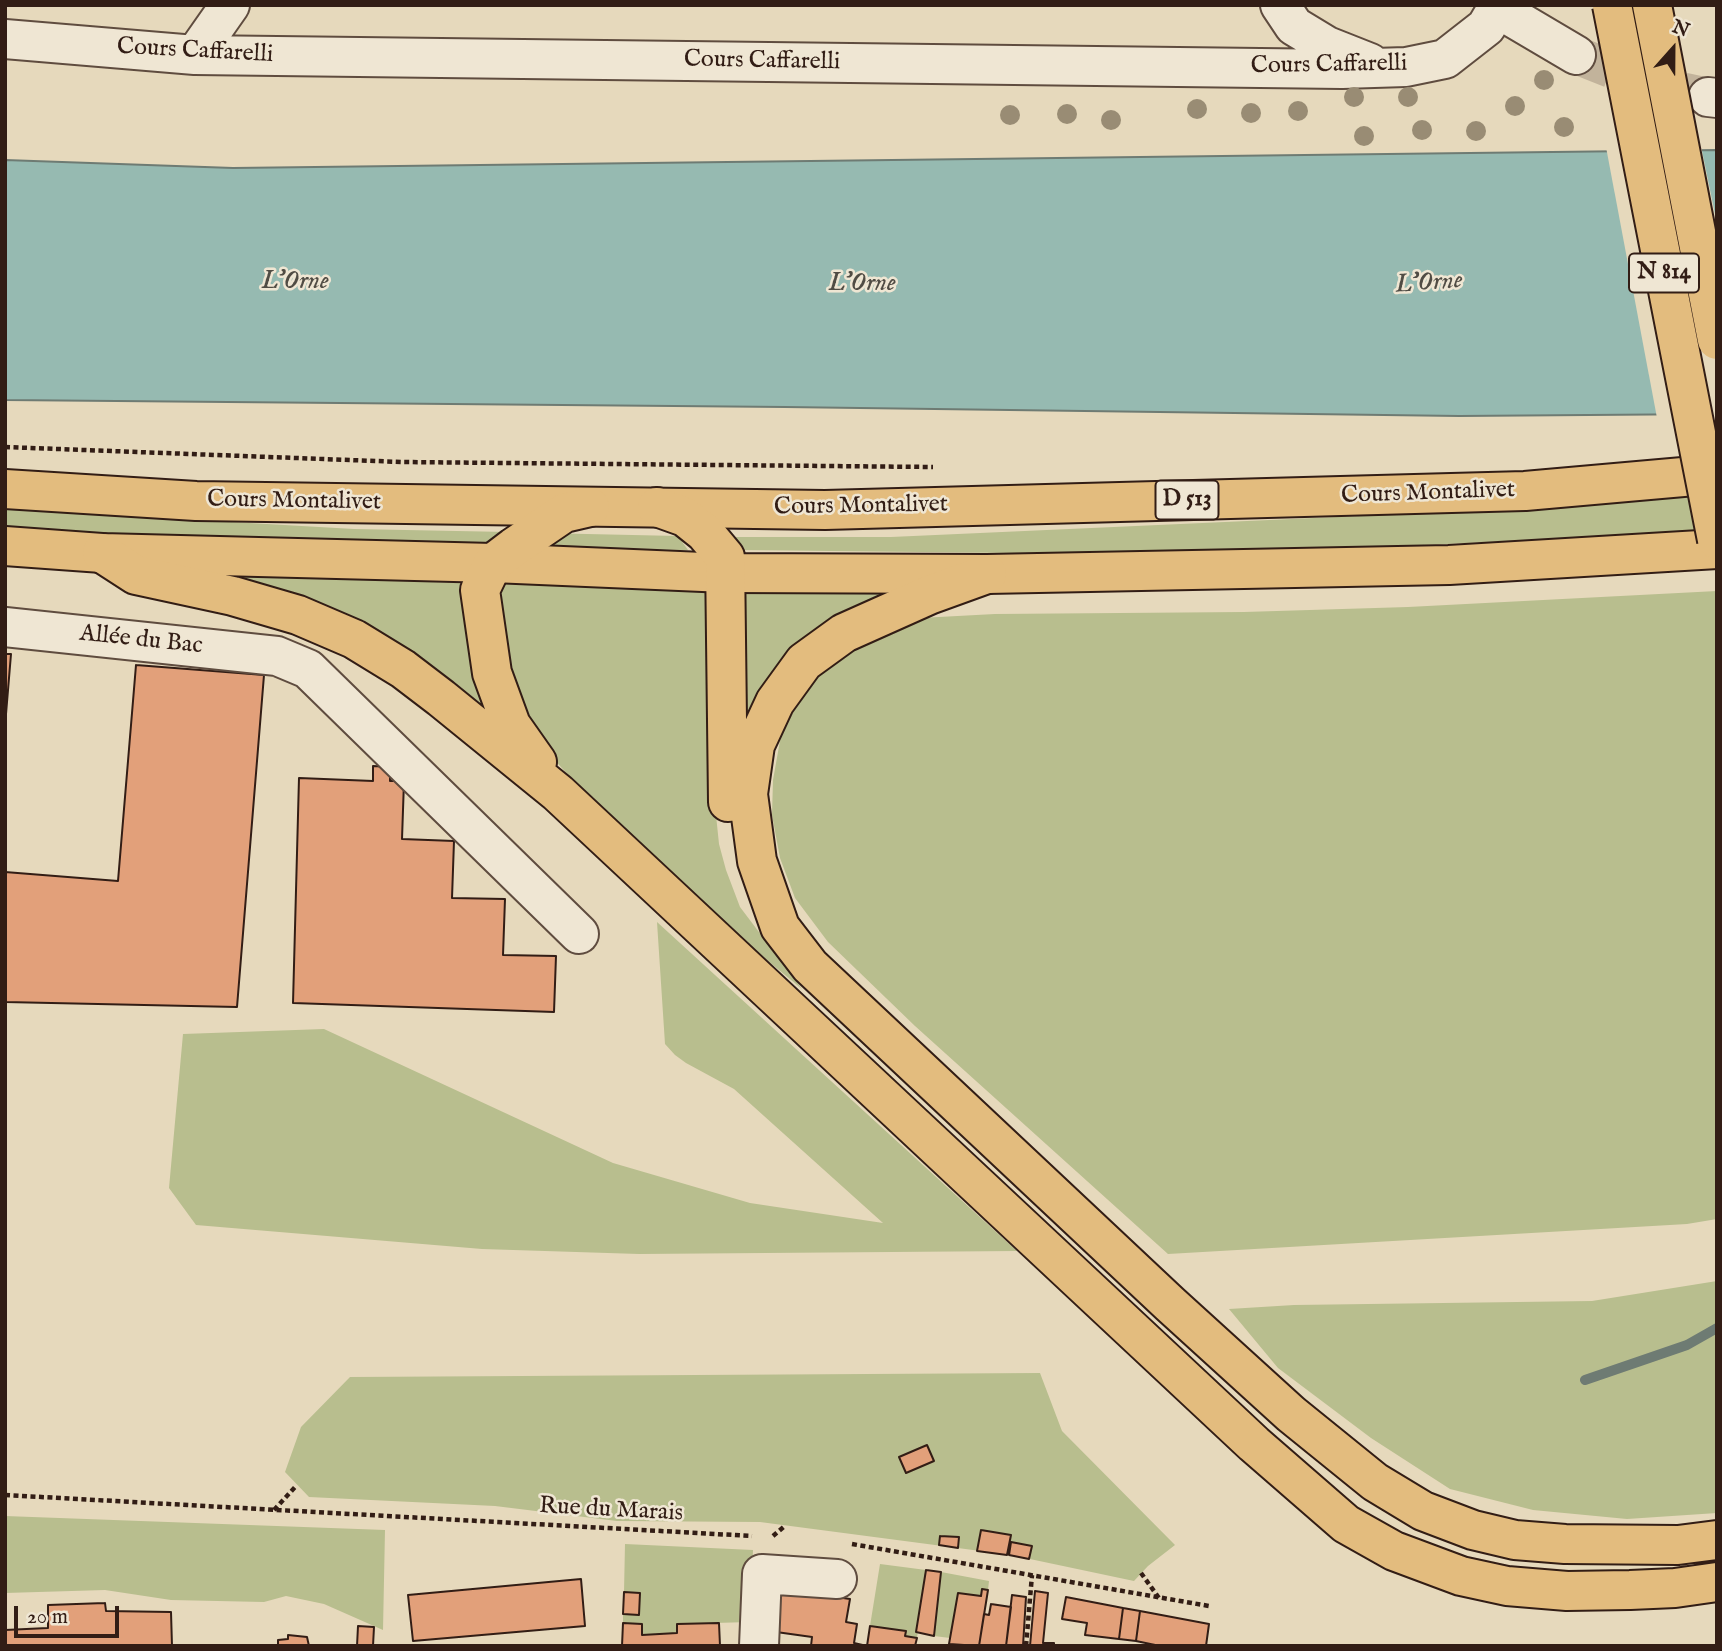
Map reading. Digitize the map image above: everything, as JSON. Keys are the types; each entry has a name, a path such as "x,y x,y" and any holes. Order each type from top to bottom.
{"main road":[{"name":"N 814","path":"1612,5 1717,540"},
{"name":"N 814","path":"1652,5 1717,340"},
{"name":"Cours Montalivet","path":"5,489 196,501 825,510 1525,491 1717,474"},
{"path":"558,793 511,725 492,673 480,590 493,563 564,513 590,507"},
{"path":"657,507 685,517 705,533 724,557 728,834 734,866 750,900 780,927 810,966 1170,1304 1291,1414 1375,1482 1423,1511 1473,1530 1515,1540 1565,1544 1678,1545 1717,1540"},
{"path":"5,546 102,553 493,563 726,573 987,574 1449,565 1717,549"},
{"path":"102,553 136,575 233,596 298,615 354,639 403,669 441,698 558,793 1254,1444 1346,1524 1394,1551 1461,1576 1507,1586 1567,1591 1630,1590 1675,1588 1717,1581"},
{"path":"780,927 757,861 748,794 755,745 775,702 804,662 844,633 929,595 987,574"}],"street":[{"path":"195,55 230,5"},
{"path":"1280,5 1294,26 1327,46 1382,68"},
{"path":"1499,7 1576,55"},
{"name":"Cours Caffarelli","path":"5,40 195,55 1382,68 1406,67 1445,59 1486,27 1499,7"},
{"name":"Allée du Bac","path":"5,627 277,656 308,669 579,934"},
{"path":"758,1646 762,1574 843,1562"}],"path":[{"path":"5,447 402,463 938,467"},
{"path":"274,1510 297,1485"},
{"name":"Rue du Marais","path":"5,1495 758,1537"},
{"path":"785,1539 772,1538 786,1525"},
{"path":"843,1562 1032,1575 1209,1606"},
{"path":"1141,1573 1159,1598"},
{"path":"1026,1646 1032,1575"}],"green space":[{"path":"1717,495 1717,532 1333,549 1013,553 740,550 728,537 891,537 1403,514"},
{"path":"5,509 354,529 508,532 494,548 189,540 5,528"},
{"path":"541,533 678,536 688,550 527,549"},
{"path":"154,572 460,583 516,745 401,653"},
{"path":"500,583 708,586 719,844 740,907 802,989 733,932 583,791 549,754 509,683 494,587"},
{"path":"740,590 906,590 856,611 735,773"},
{"path":"1717,591 1717,1219 1687,1224 1168,1254 915,1026 828,942 795,898 780,858 772,815 773,780 781,735 798,703 818,674 844,652 920,618 995,614 1244,612 1408,607"},
{"path":"657,922 1017,1251 639,1254 482,1249 196,1225 169,1188 183,1034 324,1029 613,1163 750,1203 883,1223 734,1089 686,1063 665,1044"},
{"path":"1717,1281 1717,1513 1627,1519 1533,1510 1450,1489 1371,1438 1278,1368 1229,1309 1294,1305 1592,1301"},
{"path":"1040,1373 1062,1431 1175,1545 1134,1581 1011,1555 760,1522 617,1521 495,1506 309,1497 285,1472 301,1427 350,1377"},
{"path":"5,1516 385,1530 383,1630 324,1604 286,1596 264,1602 171,1600 105,1590 5,1593"},
{"path":"625,1544 753,1550 750,1622 678,1624 677,1633 642,1635 623,1623 623,1614 639,1615 640,1593 624,1592"},
{"path":"880,1564 926,1570 917,1638 905,1636 905,1631 870,1626"},
{"path":"941,1572 989,1581 988,1590 982,1589 981,1596 958,1593 950,1638 934,1636"}],"water":[{"name":"L'Orne","path":"1717,150 1717,414 1459,416 5,400 5,160 233,168"}],"pier":[{"path":"1701,146 1717,224 1717,418 1657,418 1606,147"}],"building":[{"path":"5,654 11,654 5,726"},
{"path":"136,665 264,675 237,1007 5,1002 5,872 118,881"},
{"path":"373,766 390,767 390,781 404,781 402,839 454,841 452,898 505,899 503,955 556,956 554,1012 293,1003 299,778 373,781"},
{"path":"927,1445 934,1461 906,1473 899,1457"},
{"path":"981,1530 1011,1535 1007,1555 977,1551"},
{"path":"940,1536 959,1537 958,1548 939,1545"},
{"path":"1011,1542 1032,1546 1029,1559 1009,1555"},
{"path":"926,1570 941,1572 934,1636 916,1632"},
{"path":"581,1579 585,1626 413,1641 408,1595"},
{"path":"775,1588 850,1599 846,1622 857,1624 854,1643 867,1646 811,1646 812,1637 769,1631"},
{"path":"982,1589 988,1590 979,1646 949,1644 958,1593 981,1596"},
{"path":"1035,1591 1048,1593 1043,1643 1054,1643 1054,1646 1030,1646"},
{"path":"624,1592 640,1593 639,1615 623,1614"},
{"path":"1012,1595 1026,1597 1023,1646 1006,1646"},
{"path":"1066,1597 1123,1608 1119,1639 1085,1635 1087,1623 1062,1619"},
{"path":"105,1603 106,1611 171,1612 172,1646 5,1646 5,1630 48,1628 48,1605"},
{"path":"991,1604 1011,1607 1006,1646 979,1646 984,1614 989,1615"},
{"path":"1123,1608 1140,1611 1136,1641 1119,1639"},
{"path":"1140,1611 1209,1624 1206,1646 1160,1646 1136,1641"},
{"path":"623,1623 642,1624 642,1635 677,1633 677,1624 719,1623 720,1646 622,1646"},
{"path":"358,1626 374,1627 373,1646 357,1646"},
{"path":"870,1626 906,1631 905,1636 917,1638 915,1646 867,1646"},
{"path":"288,1635 307,1637 309,1646 278,1646 278,1640 288,1639"}],"waterway":[{"path":"1585,1380 1687,1345 1717,1328"}],"tunnel":[{"path":"1576,55 1651,85 1700,95"}]}
